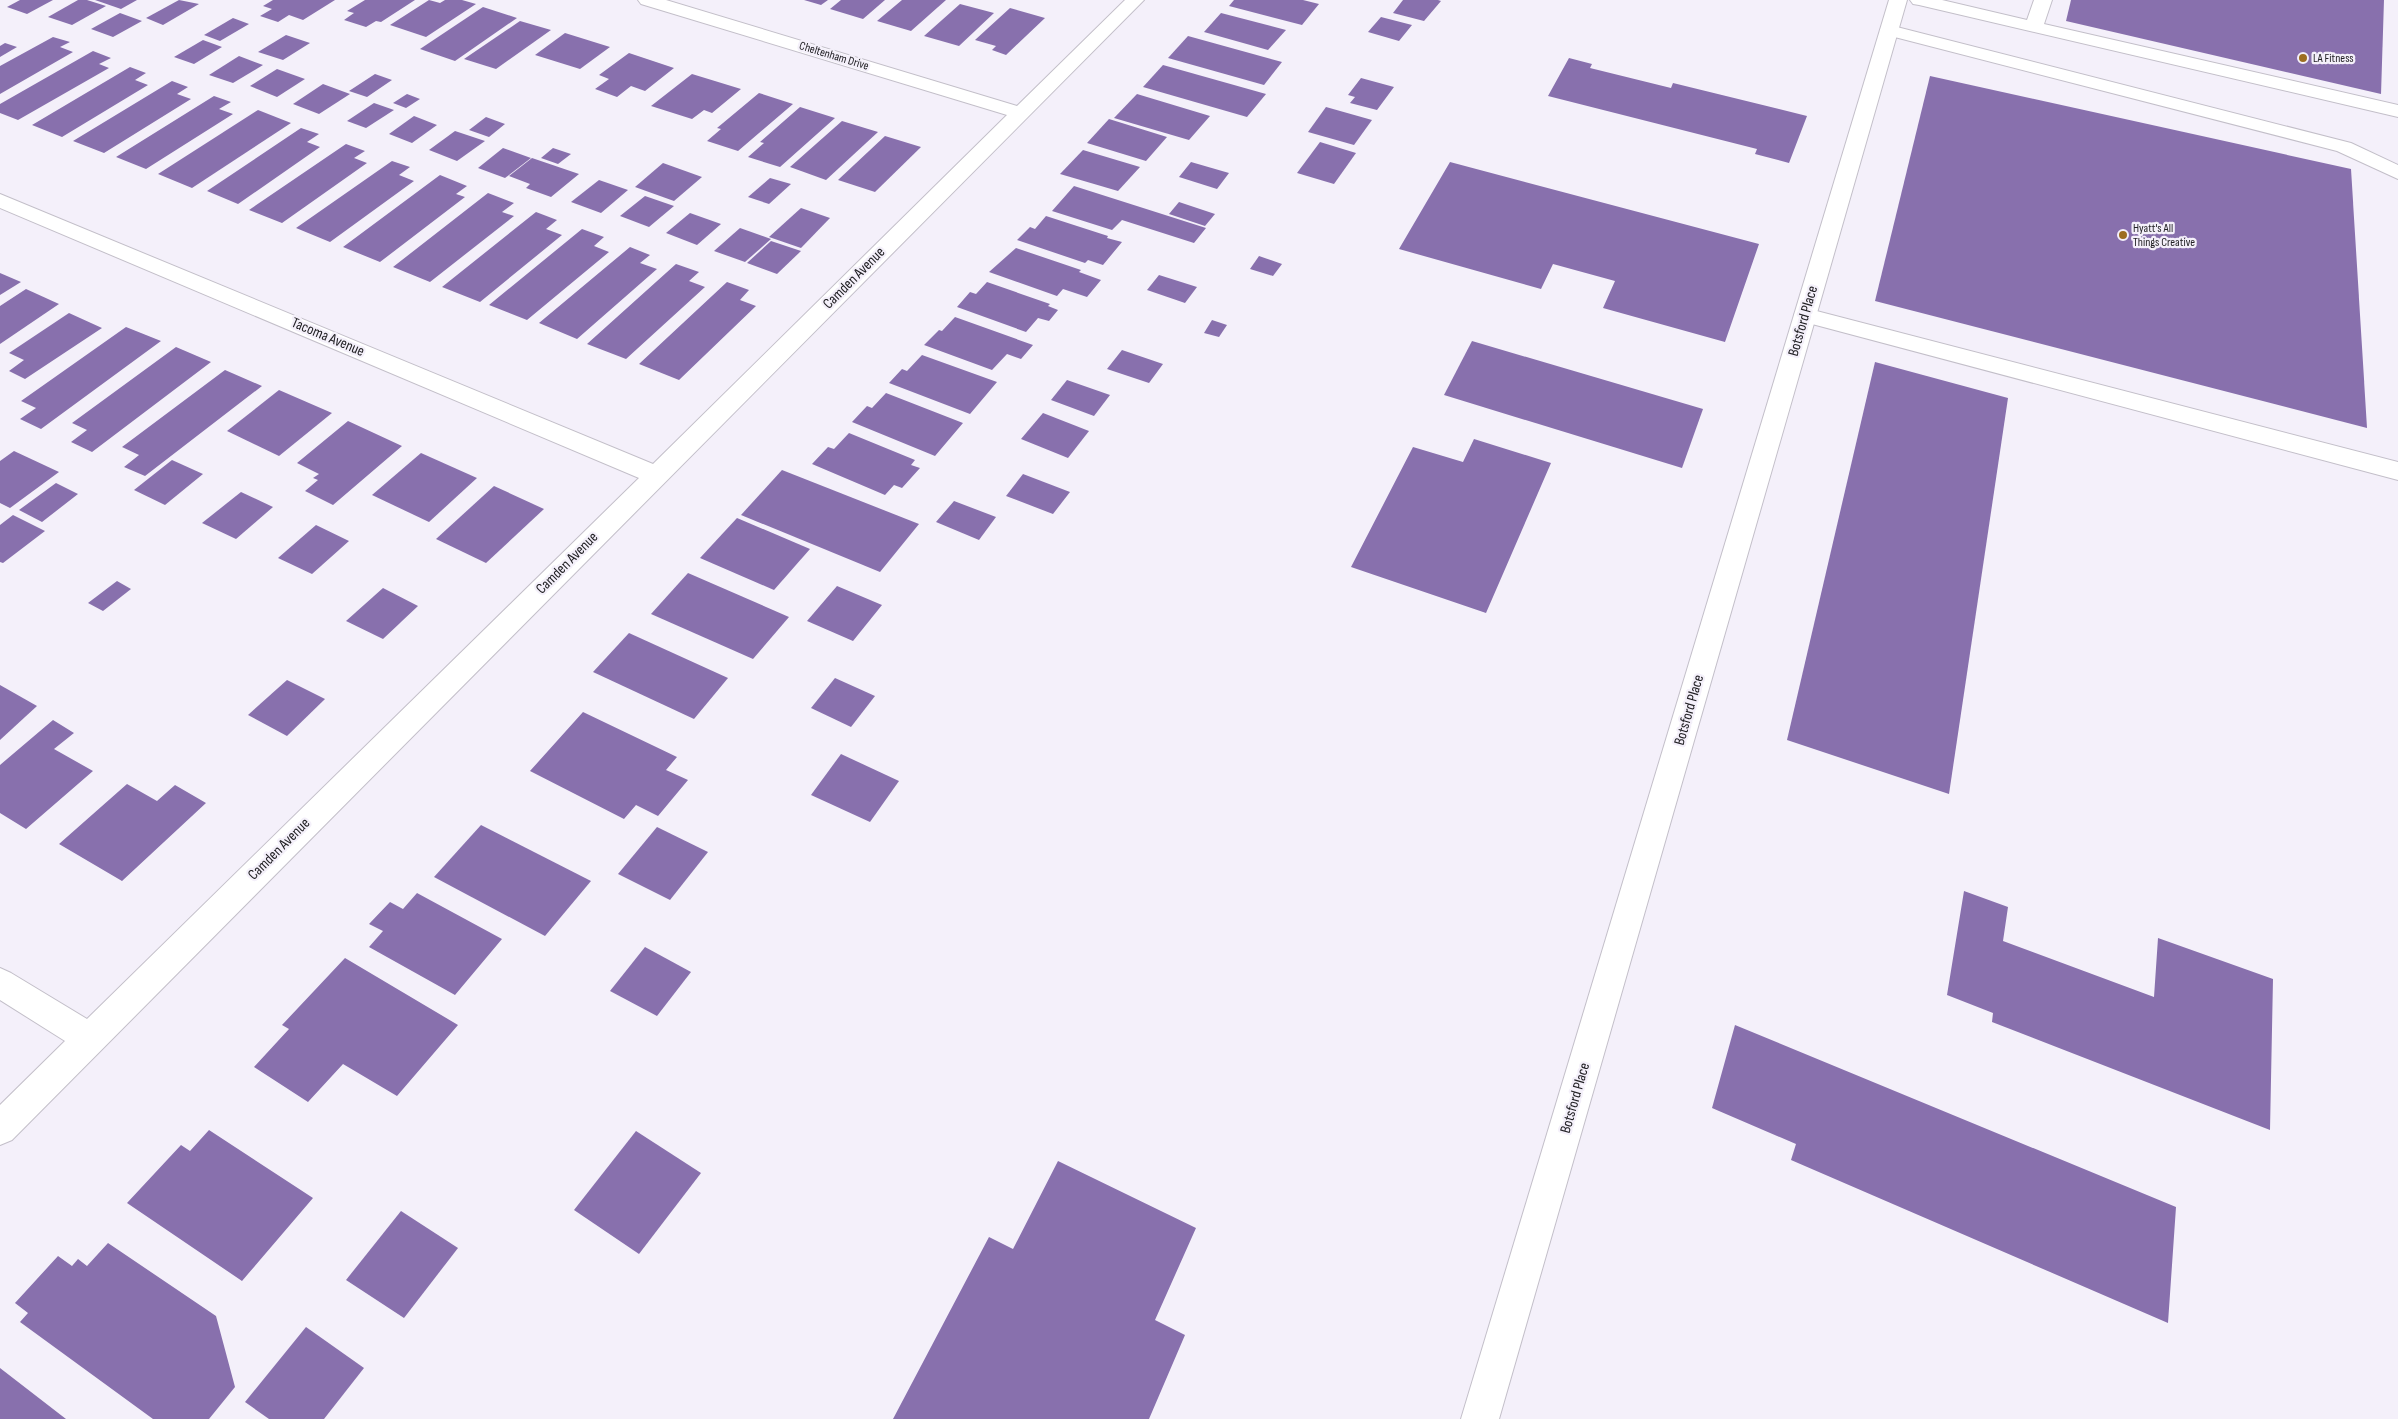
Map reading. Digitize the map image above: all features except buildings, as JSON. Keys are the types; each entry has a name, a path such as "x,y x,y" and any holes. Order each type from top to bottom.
{"street":[{"name":"Cheltenham Drive","path":"647,0 1020,113"},
{"name":"Camden Avenue","path":"0,1128 1135,0"},
{"name":"Botsford Place","path":"1480,1419 1898,0"},
{"path":"1919,0 2398,111"},
{"path":"2034,27 2043,0"},
{"path":"1889,30 2344,147 2398,173"},
{"name":"Tacoma Avenue","path":"0,200 656,475"},
{"path":"1805,315 2398,471"},
{"path":"0,983 89,1038"}],"place":[{"name":"LA Fitness","path":"2303,58"},
{"name":"Hyatt's All Things Creative","path":"2123,235"}]}
